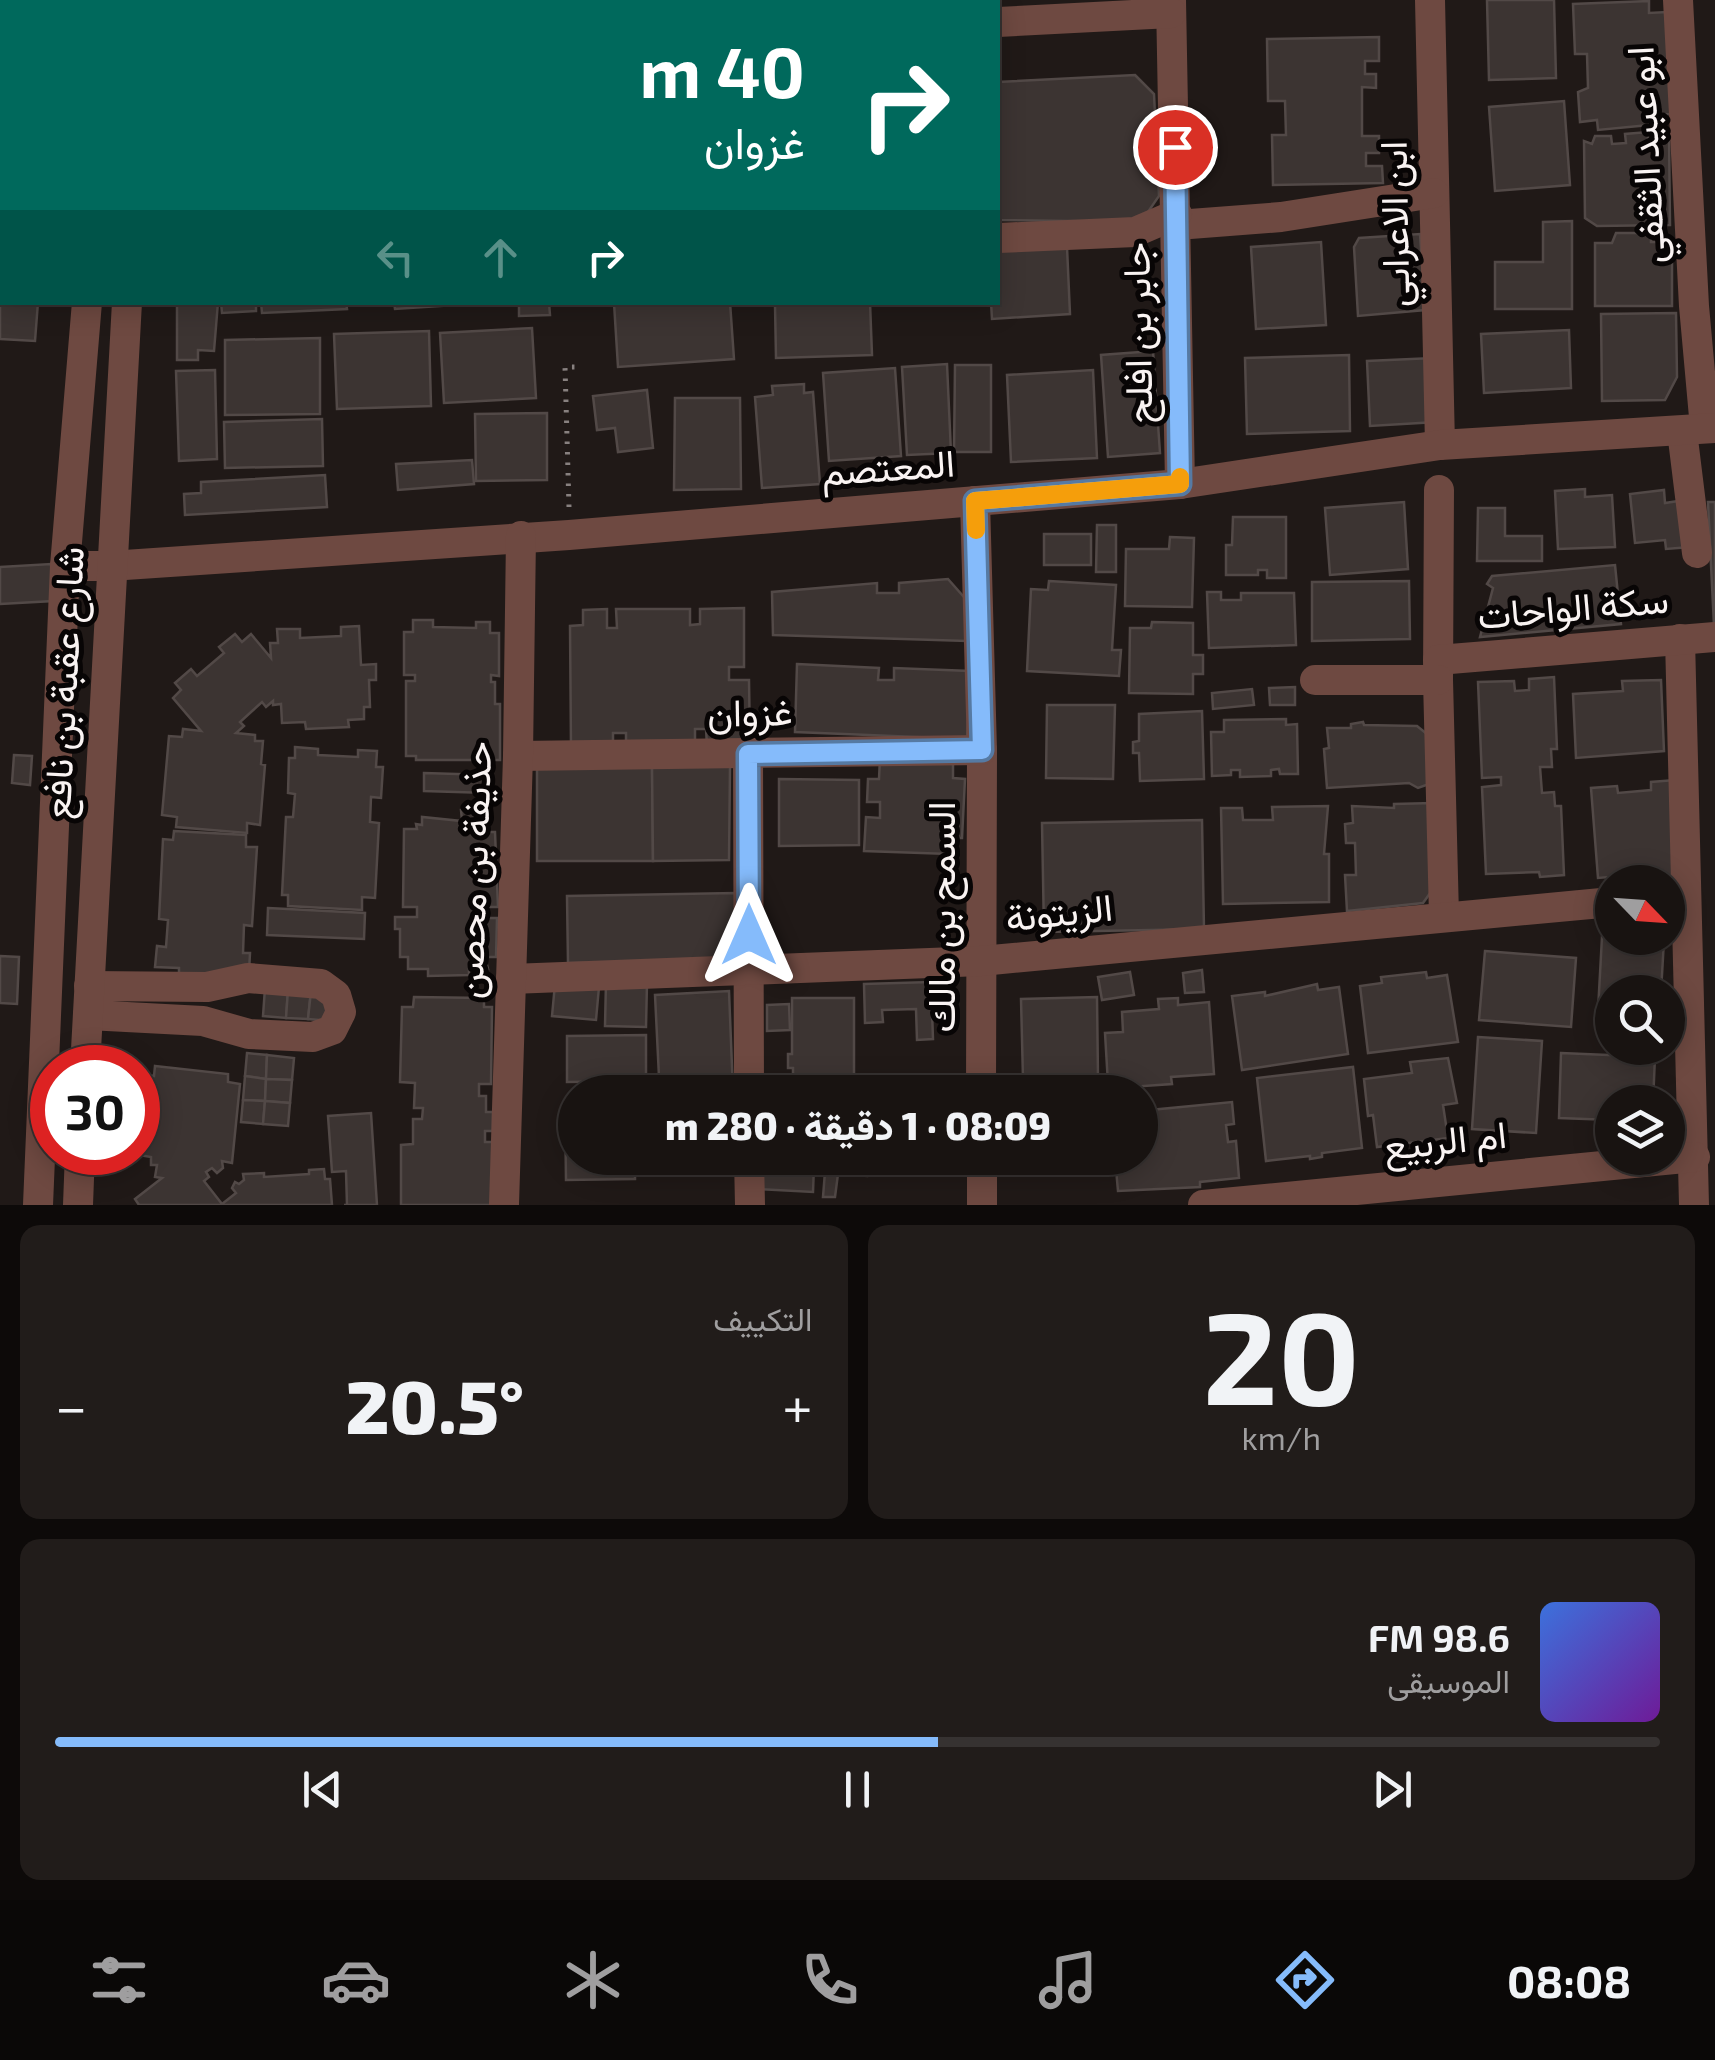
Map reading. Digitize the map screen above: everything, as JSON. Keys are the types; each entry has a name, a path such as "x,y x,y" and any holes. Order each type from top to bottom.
{"street":[{"name":"ابن الاعرابي","path":"1430,0 1440,445"},
{"name":"ابو عبيد الثقفي","path":"1678,0 1701,429 1696,553"},
{"path":"1000,22 1171,6"},
{"name":"جابر بن افلح","path":"1171,6 1180,484"},
{"path":"1000,238 1134,232 1177,219 1281,217 1434,193"},
{"name":"شارع عقبة بن نافع","path":"38,1205 66,566 88,305"},
{"name":"شارع عقبة بن نافع","path":"86,1045 127,305"},
{"name":"المعتصم","path":"66,566 569,535 1180,484 1440,445 1701,429"},
{"path":"1439,490 1438,670 1444,916"},
{"name":"السمح بن مالك","path":"975,501 982,750 981,1075"},
{"name":"حذيفة بن محصن","path":"504,1205 518,756 520,536"},
{"name":"سكة الواحات","path":"1315,680 1438,670 1715,636"},
{"path":"1680,640 1690,896 1694,1205"},
{"name":"غزوان","path":"518,756 982,750"},
{"path":"748,754 749,1075"},
{"name":"الزيتونة","path":"511,979 980,961 1595,903"},
{"path":"248,978 322,984 336,995 341,1012 332,1030 313,1037 242,1034 204,1021 88,1000 207,987 248,978"},
{"name":"ام الربيع","path":"1203,1205 1695,1157"},
{"path":"78,1205 79,1175"},
{"path":"750,1175 750,1205"},
{"path":"982,1175 982,1205"}],"path":[{"path":"569,535 565,367 575,367"}],"building":[{"path":"1487,0 1554,0 1556,78 1489,80"},
{"path":"1649,1 1649,13 1667,12 1672,114 1653,115 1649,125 1598,130 1597,120 1580,122 1578,92 1588,88 1587,54 1575,54 1573,4"},
{"path":"1379,37 1379,61 1365,61 1365,74 1376,74 1376,88 1362,87 1362,136 1379,136 1379,153 1366,153 1366,166 1382,166 1383,183 1273,185 1272,135 1286,135 1285,101 1268,101 1267,39"},
{"path":"1135,75 1154,94 1159,196 1141,222 1000,220 1000,82"},
{"path":"1564,101 1570,185 1495,191 1489,107"},
{"path":"1648,132 1648,142 1669,134 1670,225 1597,226 1585,218 1584,141 1592,144 1595,136 1611,136 1612,144 1626,143 1625,134"},
{"path":"1572,221 1572,309 1495,309 1495,262 1543,262 1543,222"},
{"path":"1616,233 1651,233 1651,242 1672,242 1672,306 1595,306 1595,243 1612,243"},
{"path":"1420,234 1425,310 1358,316 1354,247 1359,238"},
{"path":"1321,242 1326,325 1256,329 1251,247"},
{"path":"1067,247 1070,314 992,319 991,305 1000,305 1000,251"},
{"path":"0,305 38,305 35,341 0,339"},
{"path":"177,305 218,305 214,351 198,350 198,360 177,360"},
{"path":"221,305 256,305 256,311 222,313"},
{"path":"261,305 346,305 347,309 262,313"},
{"path":"394,305 455,305 395,309"},
{"path":"519,305 549,305 550,315 519,316"},
{"path":"614,305 730,305 734,359 618,367"},
{"path":"775,305 870,305 872,355 776,358"},
{"path":"1676,313 1677,377 1665,400 1602,401 1601,314"},
{"path":"532,328 536,398 444,403 440,333"},
{"path":"1569,330 1571,388 1484,393 1481,334"},
{"path":"429,331 431,406 337,409 334,334"},
{"path":"320,338 320,414 225,415 225,340"},
{"path":"1153,351 1160,453 1108,457 1101,355"},
{"path":"1349,355 1350,431 1247,434 1245,358"},
{"path":"1433,358 1436,422 1370,426 1367,361"},
{"path":"947,364 951,453 907,455 902,367"},
{"path":"955,365 991,365 991,452 954,452"},
{"path":"895,368 901,456 829,461 823,373"},
{"path":"215,370 217,459 179,461 176,371"},
{"path":"1093,370 1097,458 1011,462 1007,375"},
{"path":"804,384 804,393 813,392 820,484 762,488 755,397 773,395 772,386"},
{"path":"647,390 653,448 618,452 615,428 597,430 593,396"},
{"path":"675,398 740,398 741,489 674,490"},
{"path":"547,413 547,480 476,481 475,414"},
{"path":"322,419 323,466 225,468 224,422"},
{"path":"472,460 474,484 398,490 396,464"},
{"path":"325,475 327,507 185,515 184,494 201,493 201,482"},
{"path":"1585,489 1585,497 1612,495 1615,547 1558,549 1555,491"},
{"path":"1664,490 1665,503 1685,500 1690,547 1666,549 1665,540 1635,543 1630,494"},
{"path":"1404,502 1408,569 1330,575 1325,508"},
{"path":"1708,502 1715,502 1715,626 1714,626"},
{"path":"1478,508 1505,508 1505,536 1542,536 1542,561 1477,561"},
{"path":"1233,517 1286,517 1286,578 1267,578 1267,570 1258,570 1258,575 1226,575 1226,545 1232,545"},
{"path":"1097,525 1116,525 1116,572 1096,572"},
{"path":"1044,534 1091,534 1091,565 1044,565"},
{"path":"1170,537 1194,538 1192,607 1125,606 1126,549 1169,549"},
{"path":"51,564 53,601 0,604 0,567"},
{"path":"1615,565 1621,624 1480,637 1493,588 1487,584 1492,576"},
{"path":"948,579 970,604 967,641 773,635 772,592 877,583 877,593 899,593 899,583"},
{"path":"1049,581 1116,585 1112,650 1121,650 1119,676 1027,671 1031,589 1048,590"},
{"path":"1409,581 1410,639 1312,641 1312,582"},
{"path":"1207,592 1221,592 1221,600 1241,600 1241,593 1294,593 1296,645 1209,648"},
{"path":"744,608 744,667 729,667 729,680 749,680 750,745 707,746 706,729 695,729 695,746 626,747 626,733 613,733 613,747 571,747 570,626 583,625 583,610 607,609 607,628 617,628 616,609 690,609 690,625 700,624 700,609"},
{"path":"413,620 433,620 433,627 476,628 476,622 490,622 490,633 499,633 499,676 491,675 491,682 495,682 495,704 500,704 500,760 416,760 416,756 406,756 406,681 415,681 415,675 404,675 404,632 413,632"},
{"path":"1152,622 1193,623 1193,655 1203,655 1203,674 1193,674 1193,694 1129,693 1130,628 1151,628"},
{"path":"359,626 361,665 376,664 376,680 369,680 370,707 364,707 364,719 348,720 349,727 306,729 305,722 282,723 281,704 273,705 273,701 266,707 262,702 240,722 244,726 236,733 255,735 255,741 263,741 260,825 247,823 247,833 176,827 177,817 162,815 169,736 182,737 183,729 201,731 173,698 181,690 175,683 191,669 197,676 224,653 219,647 235,634 242,642 251,634 271,658 270,643 278,643 277,629 300,629 300,638 341,636 341,627"},
{"path":"797,664 879,668 878,680 894,680 894,668 970,671 967,739 795,732"},
{"path":"1554,677 1557,749 1551,749 1552,767 1540,767 1542,793 1554,792 1555,806 1561,806 1564,875 1486,874 1482,787 1501,785 1501,777 1482,778 1478,682 1514,681 1515,691 1529,690 1529,679"},
{"path":"1661,680 1664,751 1576,758 1573,694 1623,691 1622,681"},
{"path":"1295,687 1295,705 1270,705 1269,688"},
{"path":"1252,689 1254,705 1213,709 1212,693"},
{"path":"1047,705 1115,705 1113,779 1046,778"},
{"path":"1202,711 1204,779 1140,781 1139,753 1133,753 1133,742 1139,741 1139,714"},
{"path":"1286,719 1286,725 1297,724 1298,774 1280,774 1279,769 1271,770 1271,776 1240,777 1240,770 1231,770 1231,775 1212,776 1211,732 1224,732 1224,720"},
{"path":"1351,724 1417,726 1432,738 1429,784 1418,788 1409,783 1327,788 1327,728 1351,728"},
{"path":"295,747 318,749 318,755 358,757 358,750 377,751 376,767 383,767 381,798 371,797 370,822 379,823 375,898 362,897 362,910 288,906 288,895 282,895 286,817 293,817 295,794 288,793 289,758 295,758"},
{"path":"14,755 32,756 30,785 12,783"},
{"path":"880,758 953,761 953,778 965,779 962,838 950,838 949,854 864,851 866,817 880,818 880,802 867,802 868,779 879,779"},
{"path":"537,765 652,767 653,861 537,861"},
{"path":"730,766 729,860 653,861 652,767"},
{"path":"424,773 489,775 488,793 424,791"},
{"path":"779,779 859,780 859,845 779,846"},
{"path":"1675,780 1682,865 1597,865 1591,788 1617,786 1618,793 1651,790 1651,782"},
{"path":"1433,803 1433,889 1423,903 1347,911 1345,875 1356,875 1355,843 1346,843 1345,824 1353,823 1352,806 1394,808 1394,804"},
{"path":"1328,806 1324,854 1329,854 1329,902 1223,904 1221,808 1242,808 1243,820 1273,820 1272,807"},
{"path":"461,810 486,810 486,832 495,832 498,907 482,907 482,918 497,918 496,957 485,957 488,969 469,969 469,975 428,976 428,969 408,969 408,957 400,957 400,929 395,929 395,917 417,917 417,907 403,907 404,829 417,829 416,824 422,825 422,817 462,821"},
{"path":"1202,820 1204,929 1044,932 1042,823"},
{"path":"174,831 246,835 246,847 257,847 252,926 244,925 243,953 250,953 249,972 179,975 179,968 155,967 157,946 166,947 168,920 159,919 163,839 173,840"},
{"path":"735,893 736,960 568,963 567,896"},
{"path":"268,908 365,913 364,939 267,935"},
{"path":"1485,951 1576,958 1571,1027 1479,1020"},
{"path":"1601,955 1663,955 1662,975 1600,975"},
{"path":"0,956 19,957 17,1004 0,1003"},
{"path":"1202,970 1204,992 1185,993 1183,973"},
{"path":"1130,972 1134,995 1102,1000 1098,977"},
{"path":"1426,972 1427,978 1447,975 1458,1042 1368,1053 1360,986 1382,983 1381,977"},
{"path":"606,982 647,983 646,1027 605,1026"},
{"path":"931,982 933,1039 917,1040 916,1009 882,1010 883,1022 865,1023 864,984"},
{"path":"555,984 599,987 596,1020 552,1016"},
{"path":"1317,984 1318,990 1339,987 1348,1054 1242,1070 1232,996 1265,992 1265,996"},
{"path":"265,988 288,990 286,1018 263,1016"},
{"path":"288,990 311,991 308,1019 286,1018"},
{"path":"311,991 333,993 331,1021 308,1019"},
{"path":"729,991 732,1075 659,1075 655,995"},
{"path":"414,997 484,998 484,1007 492,1007 491,1084 479,1084 479,1096 486,1096 486,1112 493,1112 493,1131 485,1131 485,1142 494,1142 494,1205 401,1205 401,1145 413,1144 413,1119 422,1119 423,1108 414,1108 415,1083 400,1082 402,1007 413,1007"},
{"path":"1097,997 1098,1075 1023,1075 1021,999"},
{"path":"792,998 854,998 854,1075 793,1075 793,1068 788,1068 788,1054 792,1054"},
{"path":"1178,998 1178,1005 1209,1002 1214,1074 1171,1077 1172,1084 1158,1085 1158,1075 1107,1075 1105,1033 1123,1032 1122,1012 1159,1009 1158,999"},
{"path":"789,1004 790,1030 767,1031 767,1005"},
{"path":"646,1035 646,1075 567,1075 567,1036"},
{"path":"1478,1037 1542,1041 1536,1133 1472,1129"},
{"path":"247,1053 267,1055 266,1079 245,1076"},
{"path":"1561,1053 1595,1054 1595,1065 1655,1065 1654,1085 1595,1085 1595,1119 1559,1118"},
{"path":"267,1055 294,1058 292,1080 266,1079"},
{"path":"1448,1058 1457,1103 1443,1105 1448,1138 1377,1147 1373,1115 1368,1116 1364,1079 1412,1073 1410,1062"},
{"path":"160,1067 228,1074 228,1082 240,1084 232,1163 222,1161 223,1168 217,1173 212,1168 206,1172 209,1177 204,1181 222,1204 236,1193 232,1188 235,1182 244,1180 243,1174 264,1173 264,1177 324,1169 325,1179 330,1179 332,1205 139,1205 135,1199 162,1178 155,1177 160,1175"},
{"path":"1353,1067 1362,1148 1322,1153 1322,1157 1310,1159 1266,1161 1257,1078"},
{"path":"245,1076 266,1079 265,1101 243,1100"},
{"path":"266,1079 292,1080 290,1103 265,1101"},
{"path":"243,1100 265,1101 263,1124 241,1122"},
{"path":"265,1101 290,1103 288,1126 263,1124"},
{"path":"1232,1102 1234,1124 1226,1125 1228,1142 1236,1141 1239,1178 1200,1182 1200,1187 1118,1191 1117,1175 1158,1175 1158,1109"},
{"path":"371,1113 377,1205 347,1205 346,1171 332,1172 328,1116"},
{"path":"566,1175 635,1175 635,1179 566,1180"},
{"path":"758,1175 814,1175 813,1192 758,1189"},
{"path":"825,1175 838,1175 835,1197 823,1197"}],"slow traffic":[{"path":"976,530 975,501 1180,484 1180,477"}],"route":[{"path":"749,935 748,754 982,750 975,501 1180,484 1175,147"}]}
